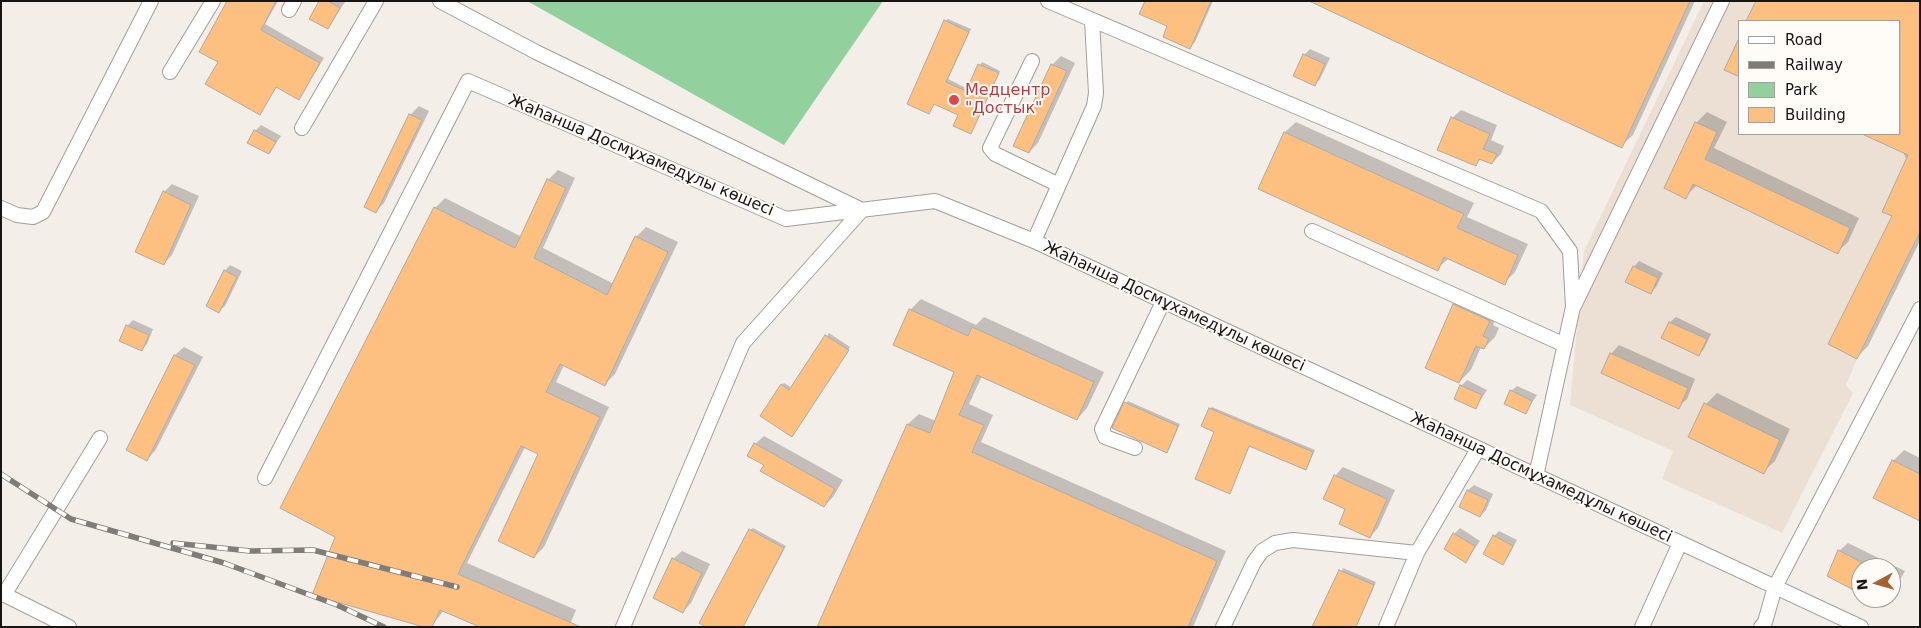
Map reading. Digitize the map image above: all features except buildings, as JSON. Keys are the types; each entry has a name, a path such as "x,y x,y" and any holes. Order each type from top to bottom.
{"street":[{"path":"1,208 18,215 33,217 43,212 151,1"},
{"path":"170,72 213,1"},
{"path":"302,128 376,1"},
{"path":"440,1 536,52 862,210 743,344 623,627"},
{"path":"1048,1 1542,211 1570,251 1574,307"},
{"path":"1536,476 1574,307 1722,1"},
{"path":"1034,241 1094,106 1096,93 1092,20"},
{"path":"1032,61 990,148 995,154 1059,185"},
{"name":"Жаһанша Досмұхамедұлы көшесі","path":"264,478 468,81 786,219 935,201 1034,241 1861,627"},
{"path":"1312,231 1565,345"},
{"path":"1136,448 1105,437 1102,429 1163,302"},
{"path":"1761,627 1765,622 1775,587 1920,309"},
{"path":"69,627 3,594 100,438"},
{"path":"1386,627 1417,553 1478,449"},
{"path":"1222,627 1254,562 1262,551 1275,543 1292,540 1417,553"},
{"path":"1642,627 1680,543"}],"shaded area":[{"path":"1704,1 1920,1 1920,240 1917,238 1857,359 1846,385 1853,393 1782,533 1662,479 1673,451 1570,405 1584,251"}],"green space":[{"path":"527,1 883,1 784,145"}],"railway":[{"path":"1,474 71,519 224,563 337,605 384,627"},
{"path":"173,543 250,551 313,550 457,587"}],"place":[{"name":"Медцентр \"Достык\"","path":"954,100"}]}
